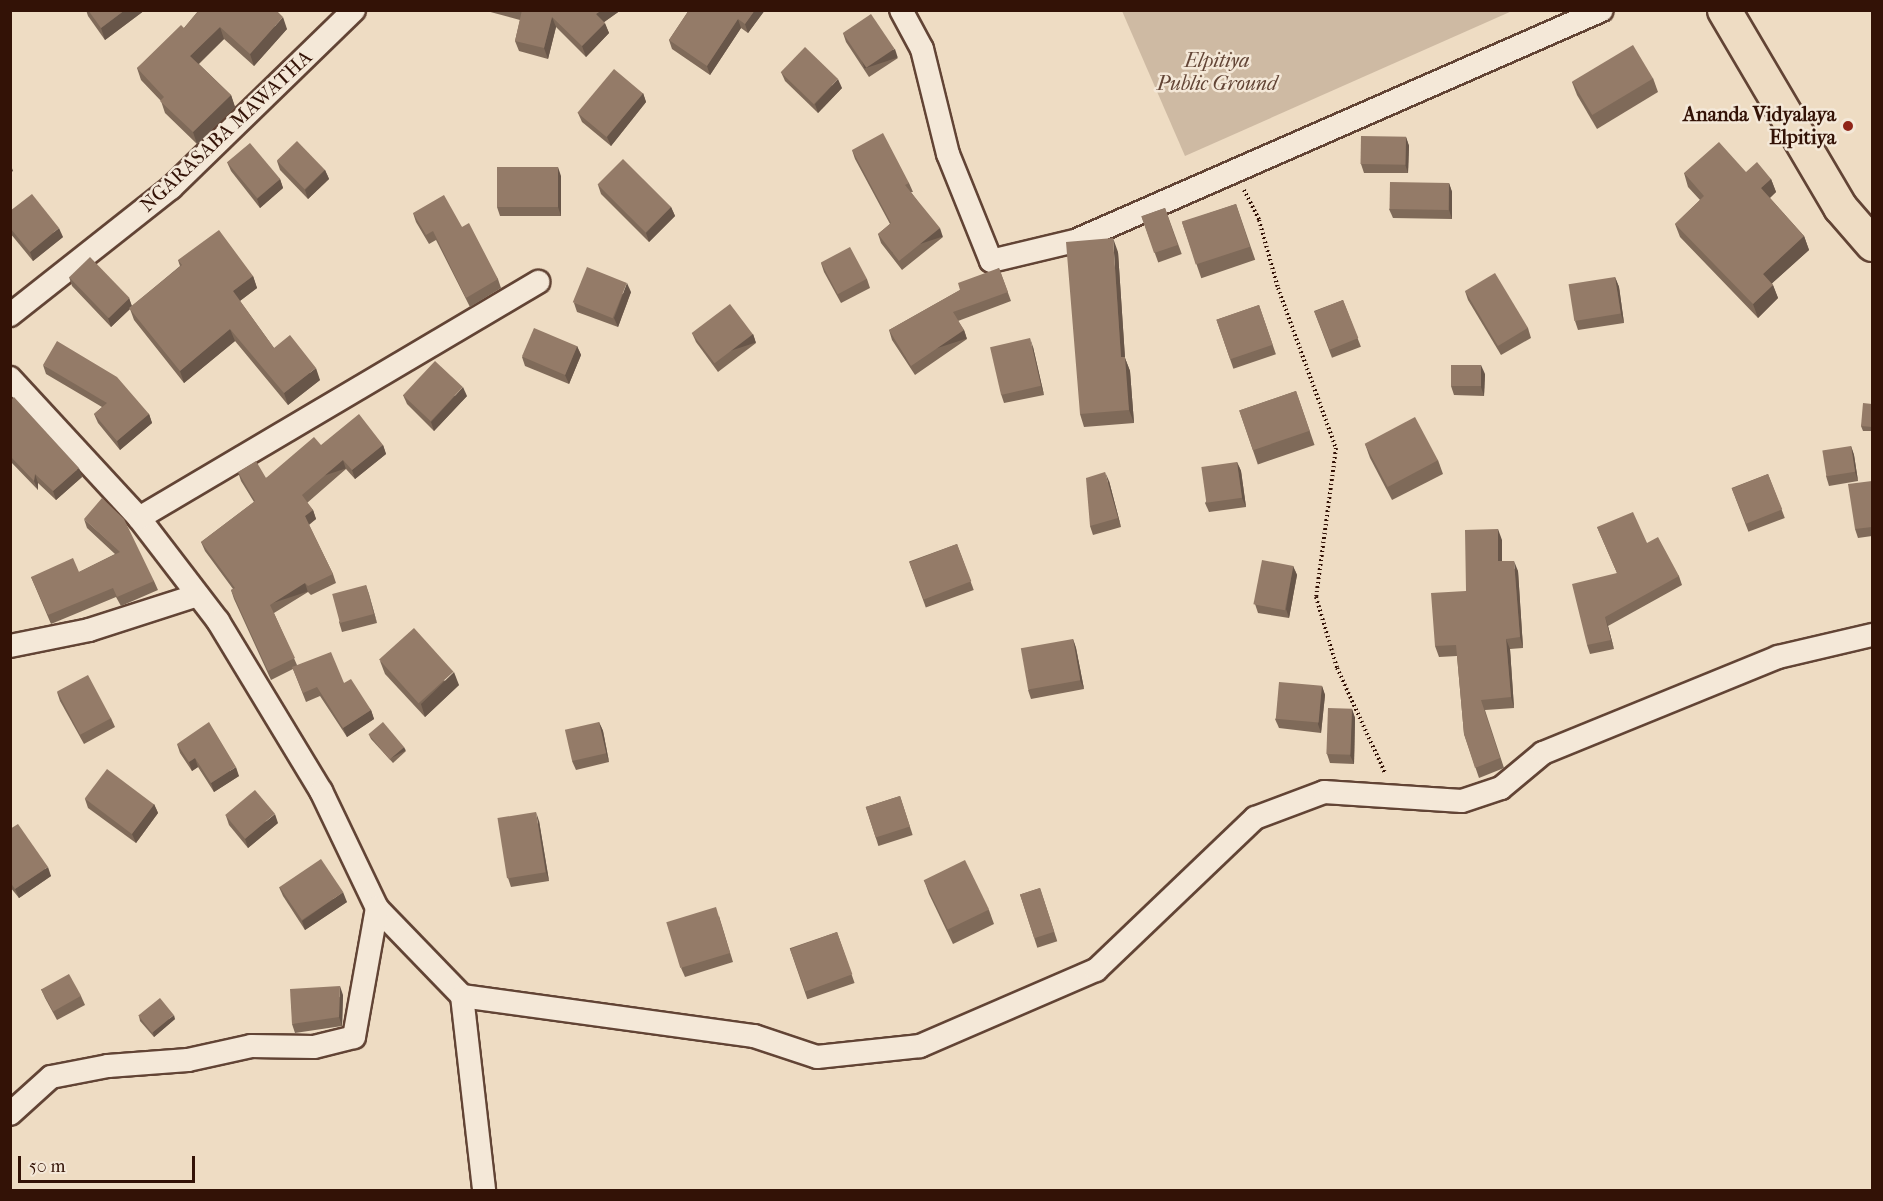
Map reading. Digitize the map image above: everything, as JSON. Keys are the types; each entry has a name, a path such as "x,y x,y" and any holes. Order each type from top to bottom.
{"main road":[{"path":"1724,10 1839,207 1872,244"}],"street":[{"name":"NGARASABA MAWATHA","path":"10,315 171,188 354,10"},
{"path":"901,10 922,50 948,154 991,261 1075,241 1602,10"},
{"path":"139,518 538,282"},
{"path":"10,378 139,518 218,621 321,791 377,908 462,996 484,1191"},
{"path":"10,646 89,630 198,595"},
{"path":"462,996 754,1036 817,1057 920,1046 1096,970 1256,818 1324,792 1462,801 1501,788 1543,753 1778,657 1872,635"},
{"path":"10,1114 51,1077 108,1066 188,1060 251,1046 314,1047 354,1037 377,908"}],"path":[{"path":"1234,171 1259,220 1278,288 1336,448 1316,597 1337,668 1395,797"}],"green space":[{"name":"Elpitiya Public Ground","path":"1122,11 1512,11 1185,156"}],"building":[{"path":"88,10 125,10 101,28"},
{"path":"199,10 276,10 283,17 250,54 220,27 190,56 231,95 193,132 160,101 164,97 137,68 181,25 184,28"},
{"path":"522,10 602,10 596,14 605,23 582,46 552,17 544,48 515,41"},
{"path":"689,10 755,10 745,24 738,19 707,66 669,40"},
{"path":"871,14 894,49 866,68 843,33"},
{"path":"1633,45 1653,78 1592,115 1572,82"},
{"path":"805,47 838,79 814,104 781,72"},
{"path":"614,69 643,93 606,137 577,113"},
{"path":"883,133 909,183 905,185 940,228 899,261 878,234 891,223 852,150"},
{"path":"1361,136 1406,137 1406,165 1361,164"},
{"path":"297,141 325,170 305,189 277,160"},
{"path":"1719,142 1746,172 1757,162 1771,179 1761,188 1804,236 1763,274 1773,285 1753,304 1675,224 1704,196 1684,173"},
{"path":"250,143 280,179 257,198 227,162"},
{"path":"623,159 671,207 646,233 598,184"},
{"path":"497,167 558,167 558,207 497,207"},
{"path":"1390,182 1449,183 1449,210 1390,209"},
{"path":"32,194 59,228 30,252 10,228 10,211"},
{"path":"444,195 462,227 469,223 498,279 466,298 433,231 426,235 413,213"},
{"path":"1236,204 1250,247 1196,264 1182,222"},
{"path":"1165,208 1178,245 1154,253 1141,216"},
{"path":"219,230 253,276 233,291 274,348 290,335 316,368 284,393 230,329 180,371 129,308 182,265 178,260"},
{"path":"1113,238 1121,357 1125,357 1129,410 1080,414 1066,242"},
{"path":"850,247 867,279 838,294 821,262"},
{"path":"90,257 130,298 109,318 69,277"},
{"path":"587,267 627,283 613,318 573,302"},
{"path":"999,268 1008,292 953,312 964,330 911,366 889,330 960,290 958,283"},
{"path":"1495,273 1528,328 1498,346 1465,291"},
{"path":"1615,277 1621,314 1574,321 1569,284"},
{"path":"1343,300 1358,338 1330,350 1314,312"},
{"path":"730,304 753,334 715,363 692,333"},
{"path":"1259,305 1273,345 1230,359 1216,320"},
{"path":"534,328 577,346 565,375 522,357"},
{"path":"1030,338 1041,386 1001,395 990,347"},
{"path":"57,341 117,377 149,414 117,441 94,414 107,403 43,365"},
{"path":"435,361 463,387 431,421 403,395"},
{"path":"1451,365 1481,365 1481,386 1451,386"},
{"path":"1296,391 1310,431 1253,450 1239,411"},
{"path":"14,397 79,468 53,491 35,474 34,481 10,456 10,401"},
{"path":"1863,403 1872,404 1872,427 1861,426"},
{"path":"359,414 383,445 352,470 343,460 302,495 313,510 305,516 333,574 308,586 305,583 270,605 295,658 268,671 231,590 235,588 201,542 255,501 238,472 256,461 266,478 314,437 321,445"},
{"path":"1415,417 1438,460 1388,487 1365,444"},
{"path":"1851,446 1855,472 1826,476 1822,451"},
{"path":"1237,462 1242,498 1206,503 1201,467"},
{"path":"1105,472 1118,518 1090,526 1086,478"},
{"path":"1768,474 1782,509 1746,524 1732,489"},
{"path":"1872,481 1872,527 1855,529 1848,484"},
{"path":"102,498 124,519 154,581 117,597 113,588 48,615 31,577 73,558 79,572 120,552 84,519"},
{"path":"1633,512 1647,543 1658,537 1679,576 1605,617 1611,640 1587,645 1572,584 1617,573 1597,527"},
{"path":"1498,529 1498,561 1514,561 1520,637 1506,639 1511,697 1481,700 1500,758 1475,768 1464,734 1456,645 1435,646 1431,593 1466,591 1465,530"},
{"path":"957,544 971,581 924,600 909,562"},
{"path":"1262,560 1293,566 1285,610 1253,604"},
{"path":"366,585 374,614 340,623 332,594"},
{"path":"414,628 453,672 419,703 379,659"},
{"path":"1073,639 1080,680 1028,690 1021,648"},
{"path":"331,652 344,683 351,679 371,710 343,728 317,687 303,693 292,667"},
{"path":"88,675 111,718 80,735 57,691"},
{"path":"1279,682 1322,686 1319,723 1276,719"},
{"path":"1328,708 1352,709 1350,755 1326,754"},
{"path":"209,722 236,767 211,783 195,758 189,762 177,744"},
{"path":"383,722 404,747 390,759 368,734"},
{"path":"599,722 606,753 572,761 565,730"},
{"path":"107,769 154,805 132,834 85,799"},
{"path":"255,790 275,814 245,839 225,815"},
{"path":"900,796 910,826 876,838 866,807"},
{"path":"536,812 546,872 507,878 497,818"},
{"path":"18,824 48,867 15,889 10,882 10,829"},
{"path":"321,859 343,892 302,920 280,887"},
{"path":"965,860 989,909 948,930 924,880"},
{"path":"1040,888 1054,932 1034,938 1020,894"},
{"path":"716,907 730,953 680,968 666,922"},
{"path":"837,932 852,974 805,991 790,949"},
{"path":"69,974 81,996 53,1011 41,990"},
{"path":"340,986 339,1017 292,1024 290,989"},
{"path":"160,998 174,1015 152,1033 138,1016"}],"place":[{"name":"Ananda Vidyalaya Elpitiya","path":"1848,126"}]}
